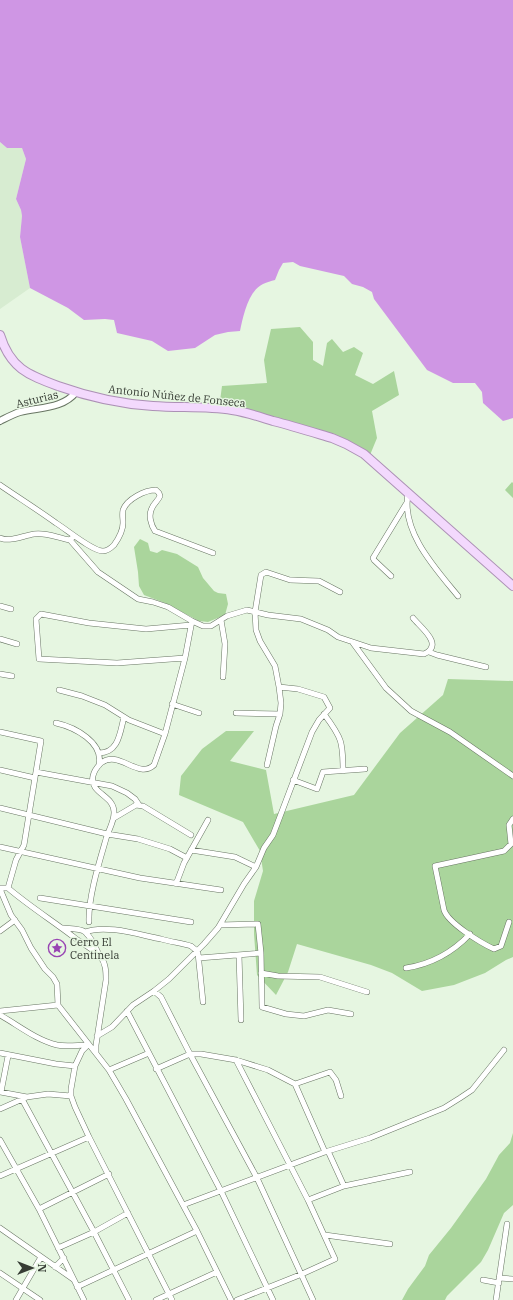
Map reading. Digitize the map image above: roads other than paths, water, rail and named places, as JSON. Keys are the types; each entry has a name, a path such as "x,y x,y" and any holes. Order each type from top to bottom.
{"main road":[{"name":"Antonio Núñez de Fonseca","path":"0,335 8,352 23,370 33,377 76,392 107,400 138,405 220,409 240,412 332,438 352,447 364,454 513,586"}],"street":[{"name":"Asturias","path":"0,421 21,412 61,404 68,400 76,392"},
{"path":"0,485 58,524 72,538 94,567 109,580 138,599 153,602 168,608 191,623 211,626 227,616 247,610 268,615 301,619 328,630 338,637 371,648 424,654 429,652 433,644 431,638 413,618"},
{"path":"0,538 5,540 46,533 62,539 72,538 99,550 108,549 120,535 123,523 122,513 126,506 133,499 142,494 156,490 160,496 152,507 150,515 152,526 155,531 213,553"},
{"path":"391,576 373,558 406,504 408,494"},
{"path":"406,504 418,542 433,565 458,596"},
{"path":"267,765 280,714 281,703 274,666 260,641 256,630 255,612 261,575 266,572 290,580 319,581 340,592"},
{"path":"0,606 11,609"},
{"path":"185,658 117,663 40,659 36,619 42,614 88,623 146,629 191,623"},
{"path":"221,620 225,644 223,677"},
{"path":"89,922 90,906 98,870 107,834 114,818 112,803 100,793 93,782 95,771 99,765 111,759 120,760 141,769 149,768 154,765 166,734 172,704 185,658 191,623"},
{"path":"0,638 17,644"},
{"path":"353,643 386,688 411,710 450,732 513,776"},
{"path":"429,652 437,656 486,667"},
{"path":"0,674 12,676"},
{"path":"97,1036 112,1027 133,1005 154,991 183,966 204,944 220,925 244,884 256,867 264,848 274,835 293,780 312,732 319,720 330,708 324,697 298,689 279,687"},
{"path":"59,690 82,696 105,705 129,720 166,734"},
{"path":"172,704 199,713"},
{"path":"236,713 280,714"},
{"path":"324,714 336,729 340,739 343,750 343,771"},
{"path":"99,753 110,751 116,744 124,717"},
{"path":"56,723 70,727 82,734 96,746 99,753 99,765"},
{"path":"0,732 41,741 24,845 16,860 8,888"},
{"path":"293,780 317,789 323,772 364,769"},
{"path":"0,770 34,778"},
{"path":"36,772 93,782 122,790 131,796 139,805 149,808 191,835"},
{"path":"114,818 136,805 139,805"},
{"path":"0,808 107,834 138,839 170,849 187,858"},
{"path":"509,922 501,946 494,949 451,922 445,913 435,866 504,851 511,844 509,825 513,819"},
{"path":"176,884 191,850 208,820"},
{"path":"0,847 98,870 176,884 221,890"},
{"path":"191,850 235,857 256,867"},
{"path":"100,956 8,888 0,888 11,915 31,948 57,984 58,1005 109,1070 126,1099 197,1231 231,1300"},
{"path":"40,898 191,922"},
{"path":"0,932 15,920"},
{"path":"220,925 258,924 261,954 262,1007 282,1013 304,1016 328,1010 351,1014"},
{"path":"61,928 85,932 105,965 106,980 97,1036 96,1053"},
{"path":"85,932 94,929 104,929 139,934 189,945 197,951 199,958 203,1002"},
{"path":"406,968 428,963 443,956 470,934"},
{"path":"199,958 261,954"},
{"path":"239,955 241,1020"},
{"path":"261,973 278,976 320,977 367,992"},
{"path":"154,991 162,997 190,1054 257,1178 313,1300"},
{"path":"0,1011 58,1005"},
{"path":"127,1011 220,1191 273,1300"},
{"path":"0,1015 51,1043 68,1046 88,1044"},
{"path":"88,1044 82,1051 75,1066 71,1096 89,1136 172,1300"},
{"path":"182,1205 327,1151 370,1138 444,1108 472,1090 504,1050"},
{"path":"0,1053 8,1056 75,1066"},
{"path":"109,1070 149,1053"},
{"path":"156,1069 190,1054 201,1054 236,1060 268,1070 295,1084 344,1186"},
{"path":"8,1056 1,1092 24,1098 51,1153 129,1300"},
{"path":"236,1060 308,1200 336,1259 236,1300"},
{"path":"295,1084 330,1072 336,1080 341,1096"},
{"path":"0,1109 24,1098 48,1094 71,1096"},
{"path":"0,1176 89,1136"},
{"path":"0,1140 15,1169 39,1209 84,1300"},
{"path":"308,1200 344,1186 410,1172"},
{"path":"39,1209 109,1174"},
{"path":"58,1248 94,1232 128,1213"},
{"path":"496,1300 507,1224"},
{"path":"0,1228 73,1280"},
{"path":"77,1287 197,1231"},
{"path":"325,1234 390,1244"},
{"path":"16,1300 42,1257"},
{"path":"55,1267 64,1258"},
{"path":"156,1300 217,1272"},
{"path":"0,1273 40,1300"},
{"path":"483,1280 513,1279"}],"place":[{"name":"Cerro El Centinela","path":"57,948"}]}
